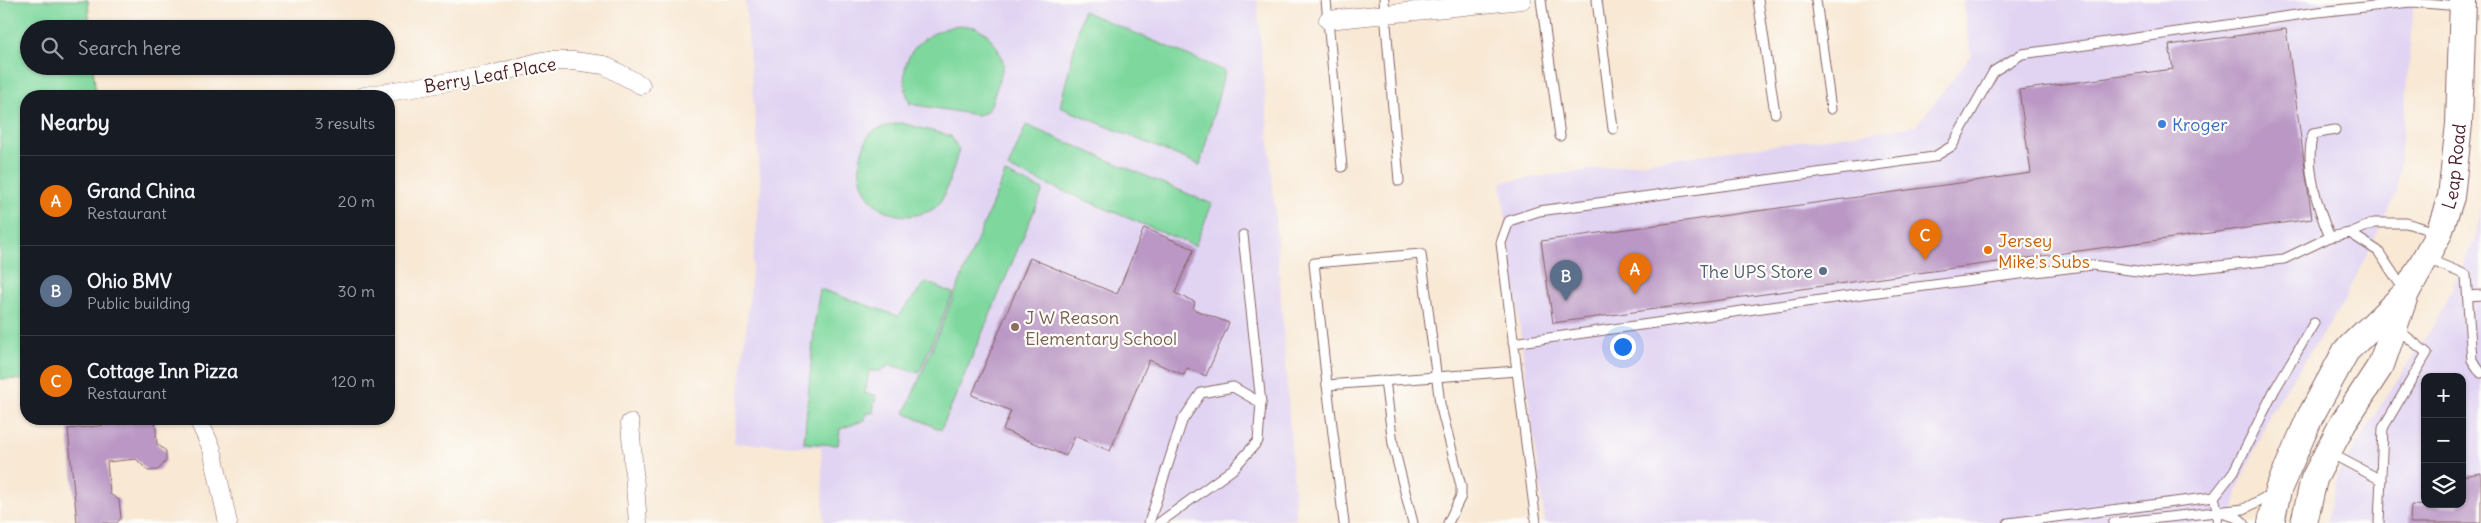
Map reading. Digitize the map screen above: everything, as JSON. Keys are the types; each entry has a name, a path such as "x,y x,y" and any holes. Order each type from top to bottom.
{"street":[{"path":"1328,20 1384,8 1522,0"},
{"name":"Leap Road","path":"2304,523 2314,479 2342,423 2380,365 2406,293 2439,233 2451,197 2460,124 2463,3"},
{"name":"Berry Leaf Place","path":"395,91 491,75 542,61 573,61 604,65 641,85"},
{"name":"Leap Road","path":"2271,523 2278,490 2310,417 2346,351 2406,293"},
{"path":"630,423 638,523"},
{"path":"201,425 212,449 228,523"}],"lane":[{"path":"1326,0 1342,167"},
{"path":"1540,0 1560,136"},
{"path":"1597,0 1613,129"},
{"path":"1758,0 1775,113"},
{"path":"1816,0 1831,109"},
{"path":"1536,523 1501,243 1509,221 1539,211 1934,157 1952,146 1994,72 2022,54 2318,12 2411,2 2463,3"},
{"path":"1384,8 1399,181"},
{"path":"2330,237 2318,211 2309,147 2313,134 2336,130"},
{"path":"1513,343 1878,292 2092,265 2152,273 2284,259 2330,237 2350,233 2374,223 2406,223 2439,233"},
{"path":"2350,233 2378,251 2406,293"},
{"path":"1159,523 1233,469 1258,441 1261,403 1243,235"},
{"path":"1344,523 1314,263 1421,254 1440,404 1461,486 1461,496 1448,523"},
{"path":"2426,258 2466,275 2470,296 2472,360 2481,373"},
{"path":"2470,296 2481,295"},
{"path":"2008,523 2214,497 2234,471 2274,391 2314,323"},
{"path":"2379,523 2383,428 2427,353 2394,327"},
{"path":"1327,385 1517,371"},
{"path":"1385,380 1393,444 1413,523"},
{"path":"1150,523 1182,421 1201,393 1233,387 1261,403"},
{"path":"2328,452 2381,480"},
{"path":"2113,523 2244,509 2278,490"},
{"path":"2214,497 2218,513 2217,523"},
{"path":"2218,513 2238,518 2244,523"}],"shaded area":[{"name":"J W Reason Elementary School","path":"745,0 1257,0 1275,211 1296,519 1261,523 824,523 821,447 734,443 761,186"},
{"path":"1963,0 2414,0 2397,193 2342,305 2271,411 2237,491 2233,523 1545,523 1501,182 1916,126 1971,56"},
{"path":"2481,202 2481,523 2326,523 2338,474 2437,320 2474,242"}],"green space":[{"path":"0,0 88,0 89,20 20,20 20,75 94,75 95,90 20,90 20,380 0,379"},
{"path":"1083,11 1225,71 1200,165 1060,107"},
{"path":"959,25 975,27 986,33 997,47 1004,64 991,105 985,113 977,115 910,104 905,74 907,62 912,51 931,35"},
{"path":"901,123 951,136 959,150 942,200 931,210 916,215 902,216 889,213 879,207 864,188 860,175 860,162 868,136 880,128"},
{"path":"1026,125 1212,204 1195,246 1008,168"},
{"path":"1005,173 1043,190 941,430 905,413"},
{"path":"926,282 953,293 919,373 890,365 880,371 869,371 865,394 876,395 873,413 866,413 865,420 840,429 838,445 804,443 815,320 820,289 898,316"}],"building":[{"path":"2286,29 2312,219 1553,323 1541,241 2031,173 2019,90 2173,69 2169,45"},
{"path":"1144,228 1194,249 1175,293 1195,302 1193,309 1229,323 1206,376 1187,368 1184,375 1149,360 1110,451 1075,436 1066,456 1003,430 1011,411 972,395 1030,258 1117,294"},
{"path":"107,425 155,425 157,444 166,451 166,461 158,470 148,471 136,459 107,462 110,494 119,500 121,518 117,523 77,523 68,429"},
{"path":"2481,473 2481,523 2410,523 2411,505 2421,505 2421,508 2466,508 2466,475"}],"place":[{"name":"Kroger","path":"2162,124"},
{"name":"Jersey Mike's Subs","path":"1988,250"},
{"name":"Cottage Inn Pizza","path":"1925,260"},
{"name":"The UPS Store","path":"1823,271"},
{"name":"Grand China","path":"1635,294"},
{"name":"Ohio BMV","path":"1566,301"},
{"name":"J W Reason Elementary School","path":"1015,327"}]}
